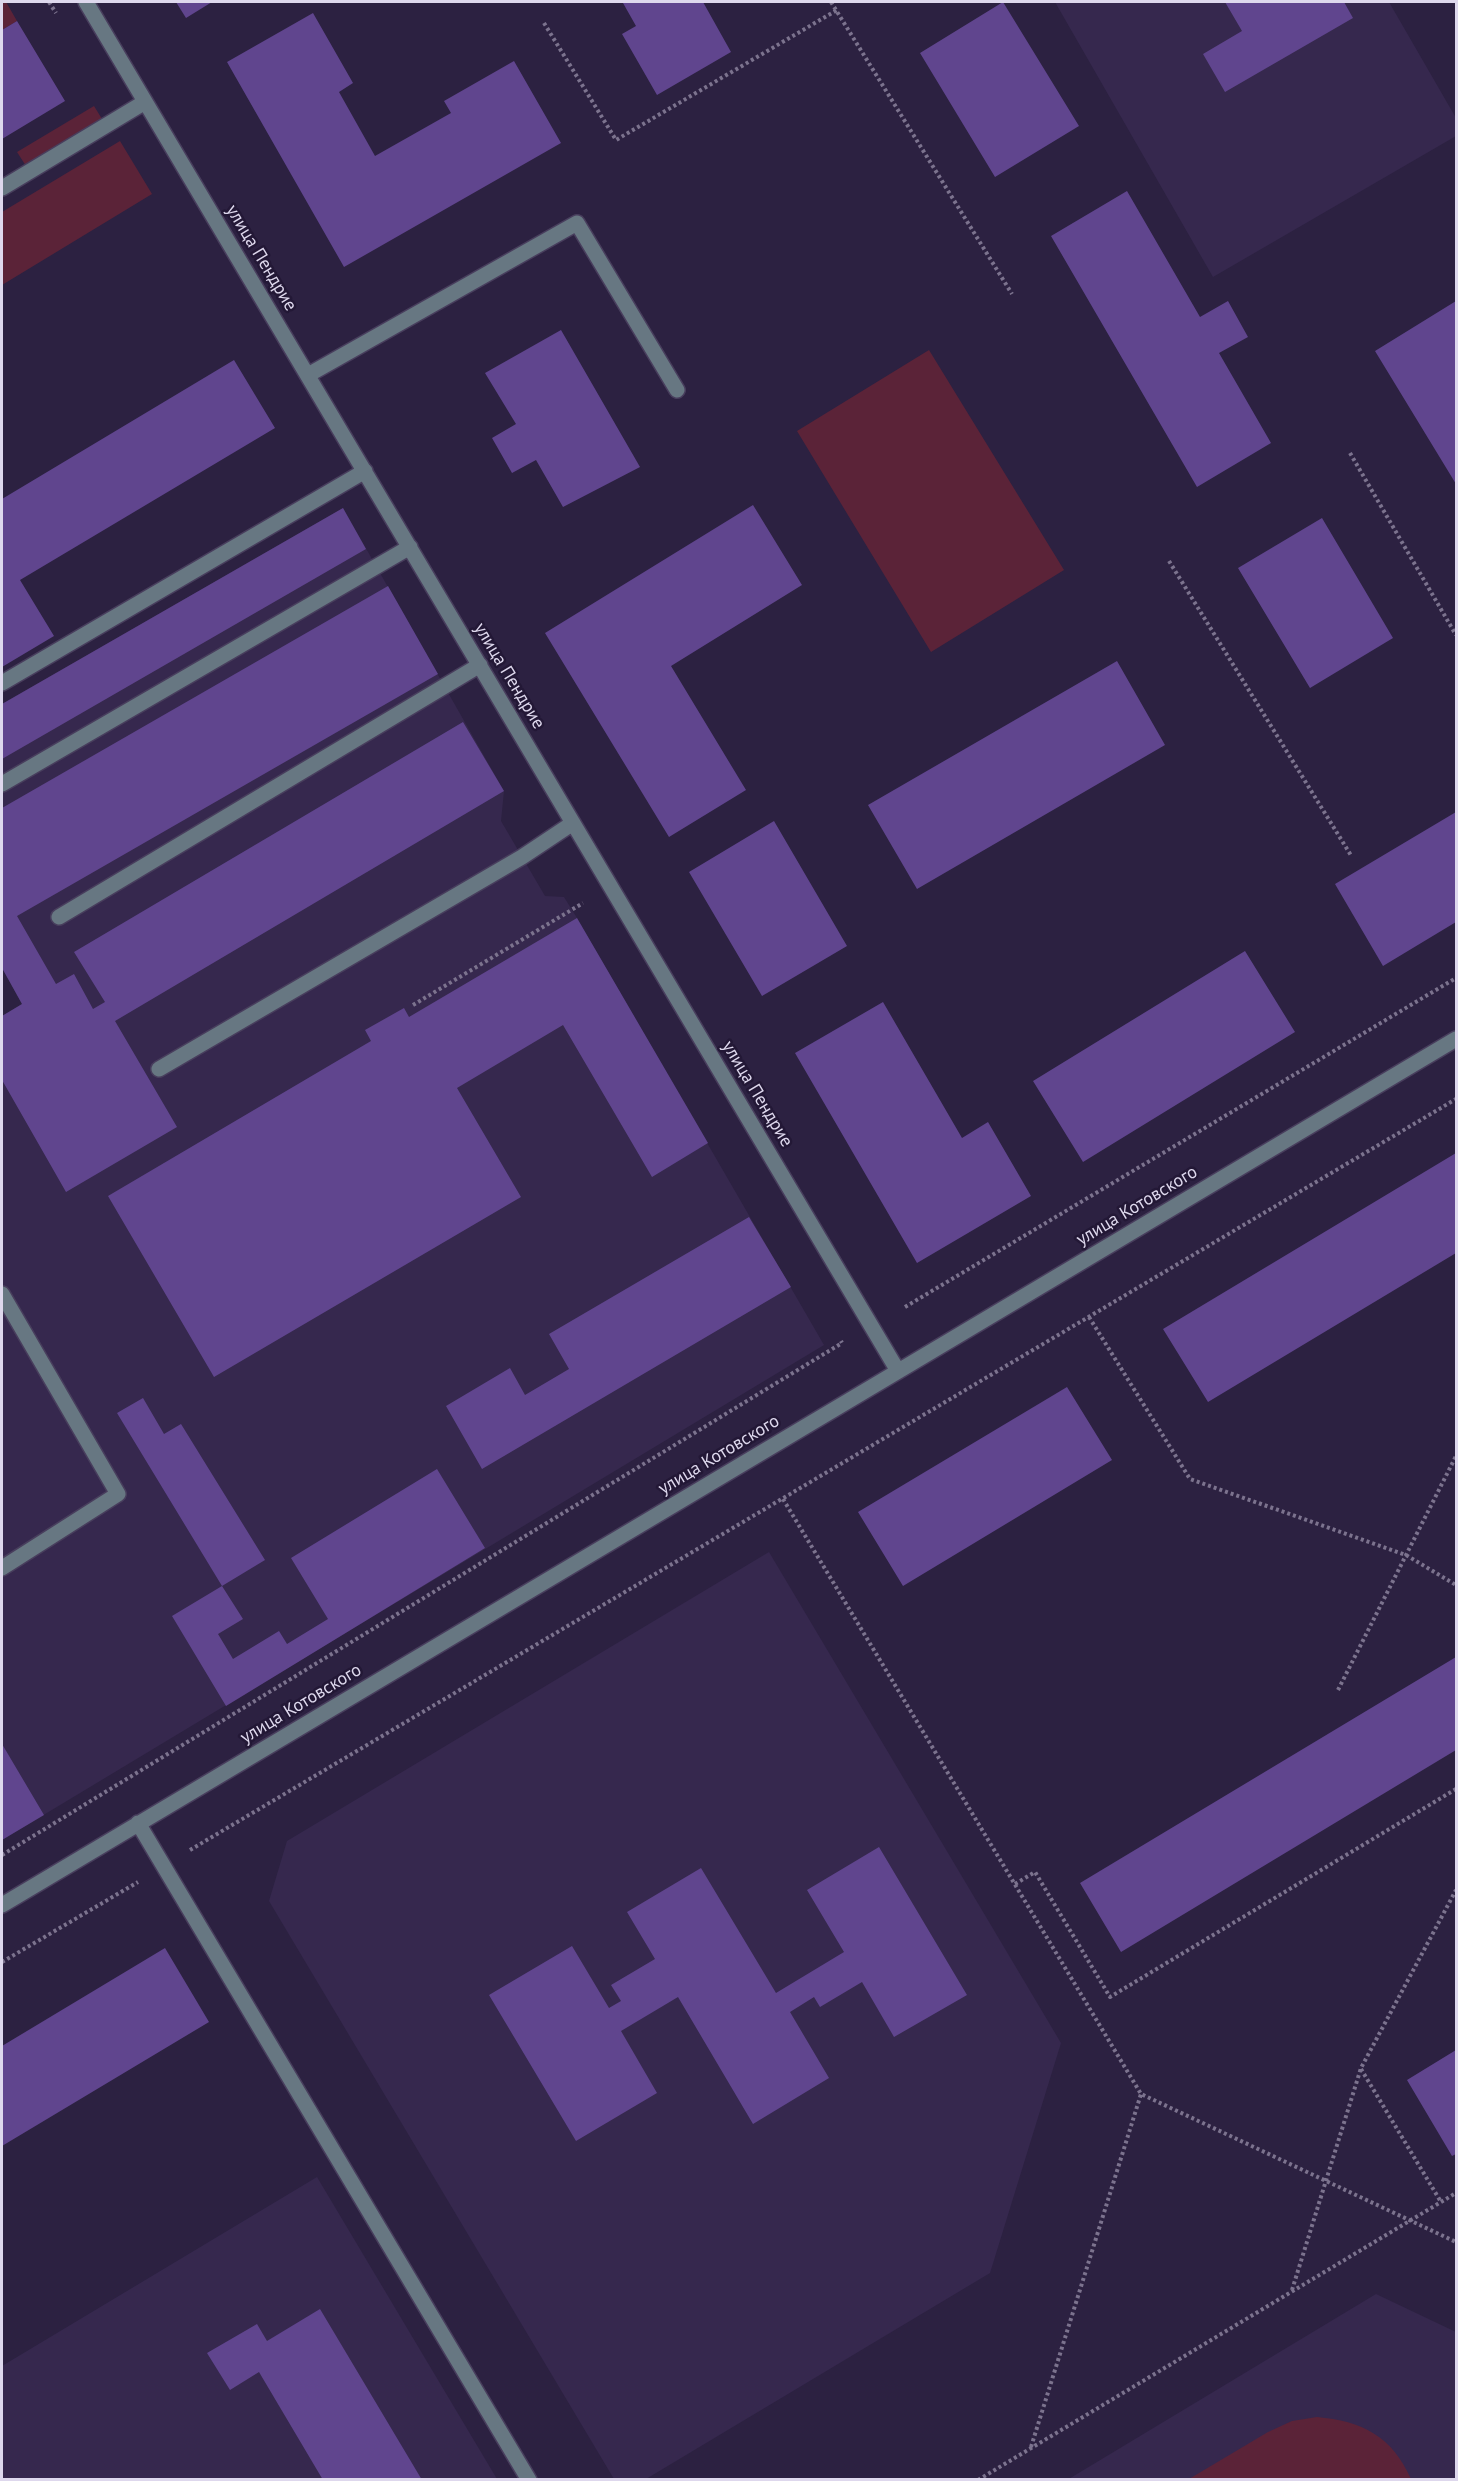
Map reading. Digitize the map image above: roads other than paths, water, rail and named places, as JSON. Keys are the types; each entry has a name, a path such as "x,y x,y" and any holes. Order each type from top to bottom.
{"street":[{"name":"улица Пендрие","path":"86,2 898,1371"},
{"path":"2,188 145,102"},
{"path":"308,375 577,223 677,390"},
{"path":"2,683 365,471"},
{"path":"2,784 410,547"},
{"path":"59,917 480,666"},
{"path":"159,1069 522,857 573,823"},
{"name":"улица Котовского","path":"2,1905 1456,1039"},
{"path":"2,1294 118,1494 2,1568"},
{"path":"138,1823 529,2480"}]}
